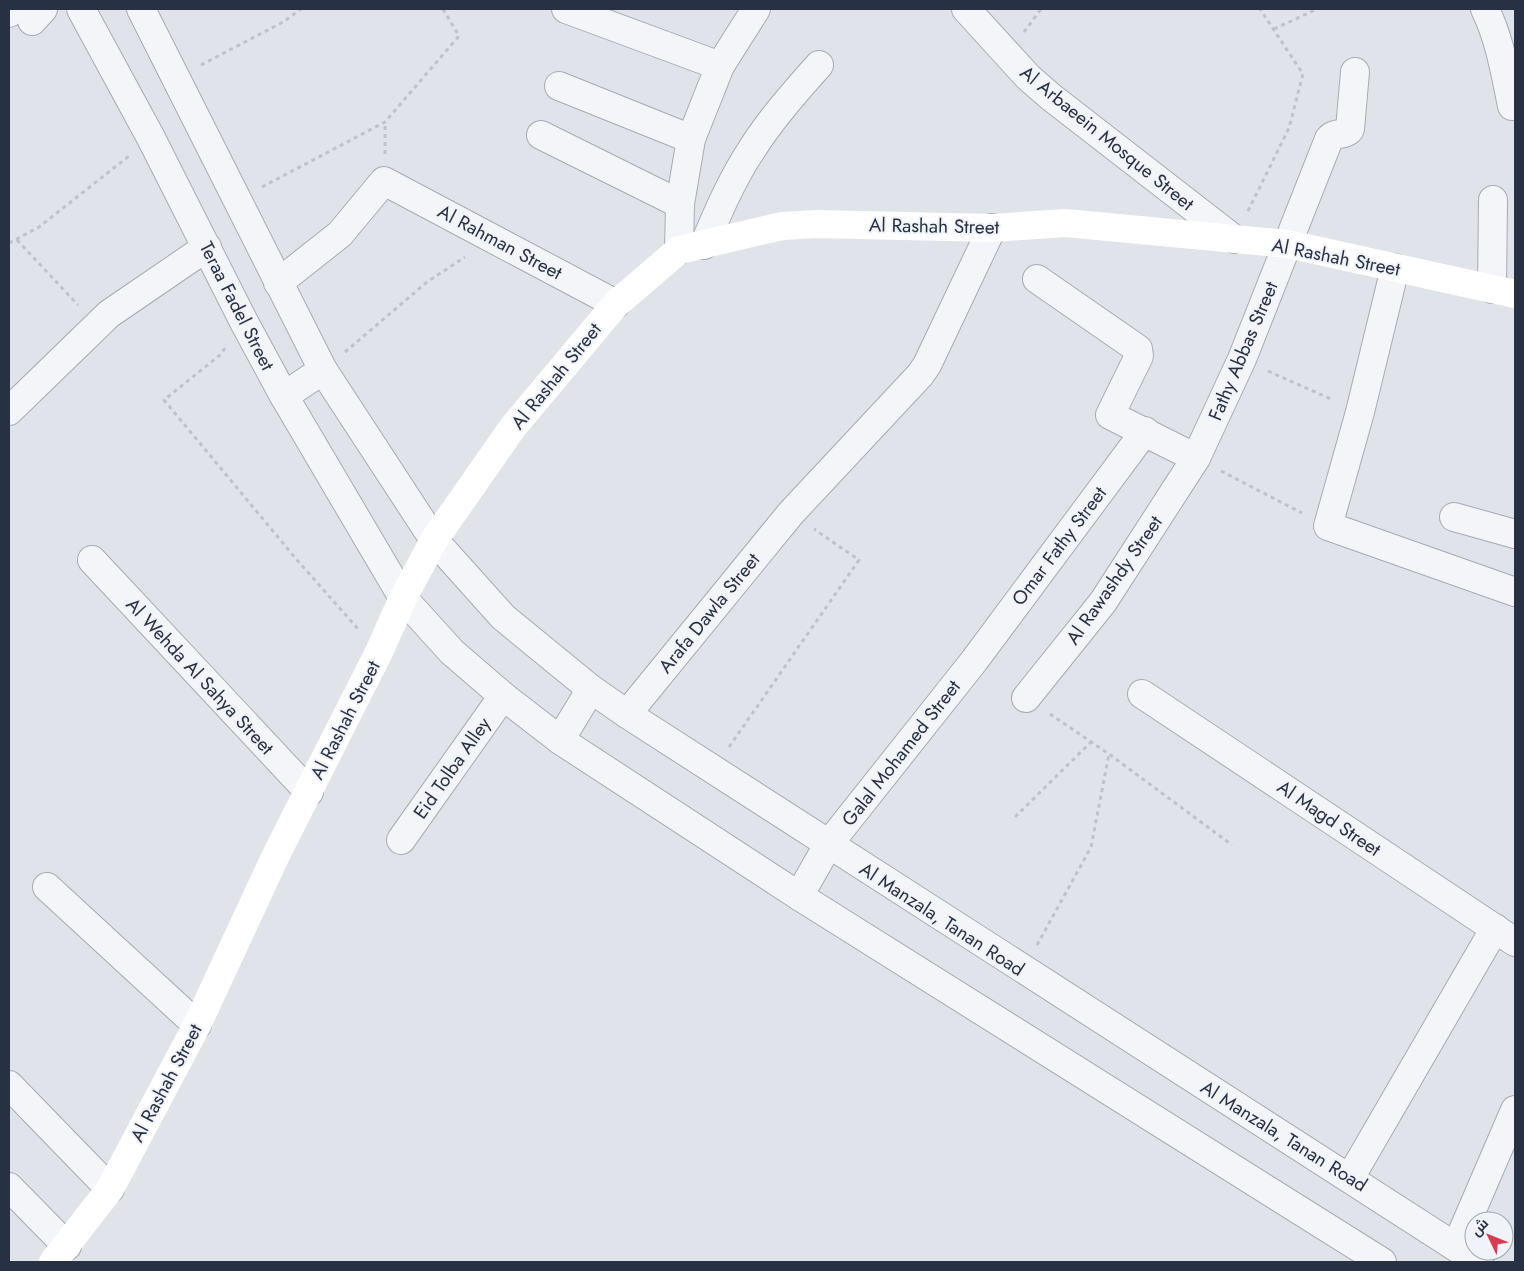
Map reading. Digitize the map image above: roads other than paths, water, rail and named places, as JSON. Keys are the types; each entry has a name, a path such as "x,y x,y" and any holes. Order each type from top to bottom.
{"main road":[{"name":"Al Rashah Street","path":"60,1254 110,1189 197,1025 272,864 379,652 403,598 434,540 513,427 616,304 691,248 782,226 817,224 992,228 1066,223 1288,244 1504,291"}],"street":[{"name":"Teraa Fadel Street","path":"81,9 151,138 244,322 284,396 403,598"},
{"path":"141,9 323,370 434,540"},
{"path":"566,9 720,66"},
{"path":"691,248 680,204 691,139 720,66 756,9"},
{"name":"Al Arbaeein Mosque Street","path":"966,9 1028,77 1051,97 1234,240"},
{"path":"1485,9 1495,30 1501,50 1512,106"},
{"path":"691,248 725,196 752,149 783,105 819,65"},
{"name":"Fathy Abbas Street","path":"1196,458 1242,359 1330,137 1346,133 1350,129 1355,72"},
{"path":"559,86 691,139"},
{"path":"542,135 680,204"},
{"name":"Al Rahman Street","path":"278,282 340,234 384,181 616,304"},
{"path":"1493,200 1504,291"},
{"name":"Arafa Dawla Street","path":"627,714 791,512 912,384 927,364 992,228"},
{"path":"9,411 97,325 122,304 207,247"},
{"path":"1395,268 1360,412 1328,526 1515,592"},
{"path":"1037,279 1138,349 1139,356 1110,414 1196,458"},
{"path":"284,396 323,370"},
{"name":"Omar Fathy Street","path":"974,662 1145,431"},
{"name":"Al Rawashdy Street","path":"1026,698 1103,602 1196,458"},
{"path":"1454,517 1515,534"},
{"name":"Al Manzala, Tanan Road","path":"434,540 504,617 591,689 627,714 1023,971 1479,1262"},
{"name":"Al Wehda Al Sahya Street","path":"92,560 309,792"},
{"path":"403,598 452,652 503,696 560,740 799,896 1382,1262"},
{"name":"Galal Mohamed Street","path":"799,896 828,845 974,662"},
{"path":"560,740 591,689"},
{"name":"Al Magd Street","path":"1142,694 1505,935"},
{"name":"Eid Tolba Alley","path":"401,840 503,696"},
{"path":"47,887 197,1025"},
{"path":"1350,1178 1505,935"},
{"path":"9,1085 110,1189"},
{"path":"1456,1247 1515,1110"},
{"path":"9,1187 60,1254"}]}
